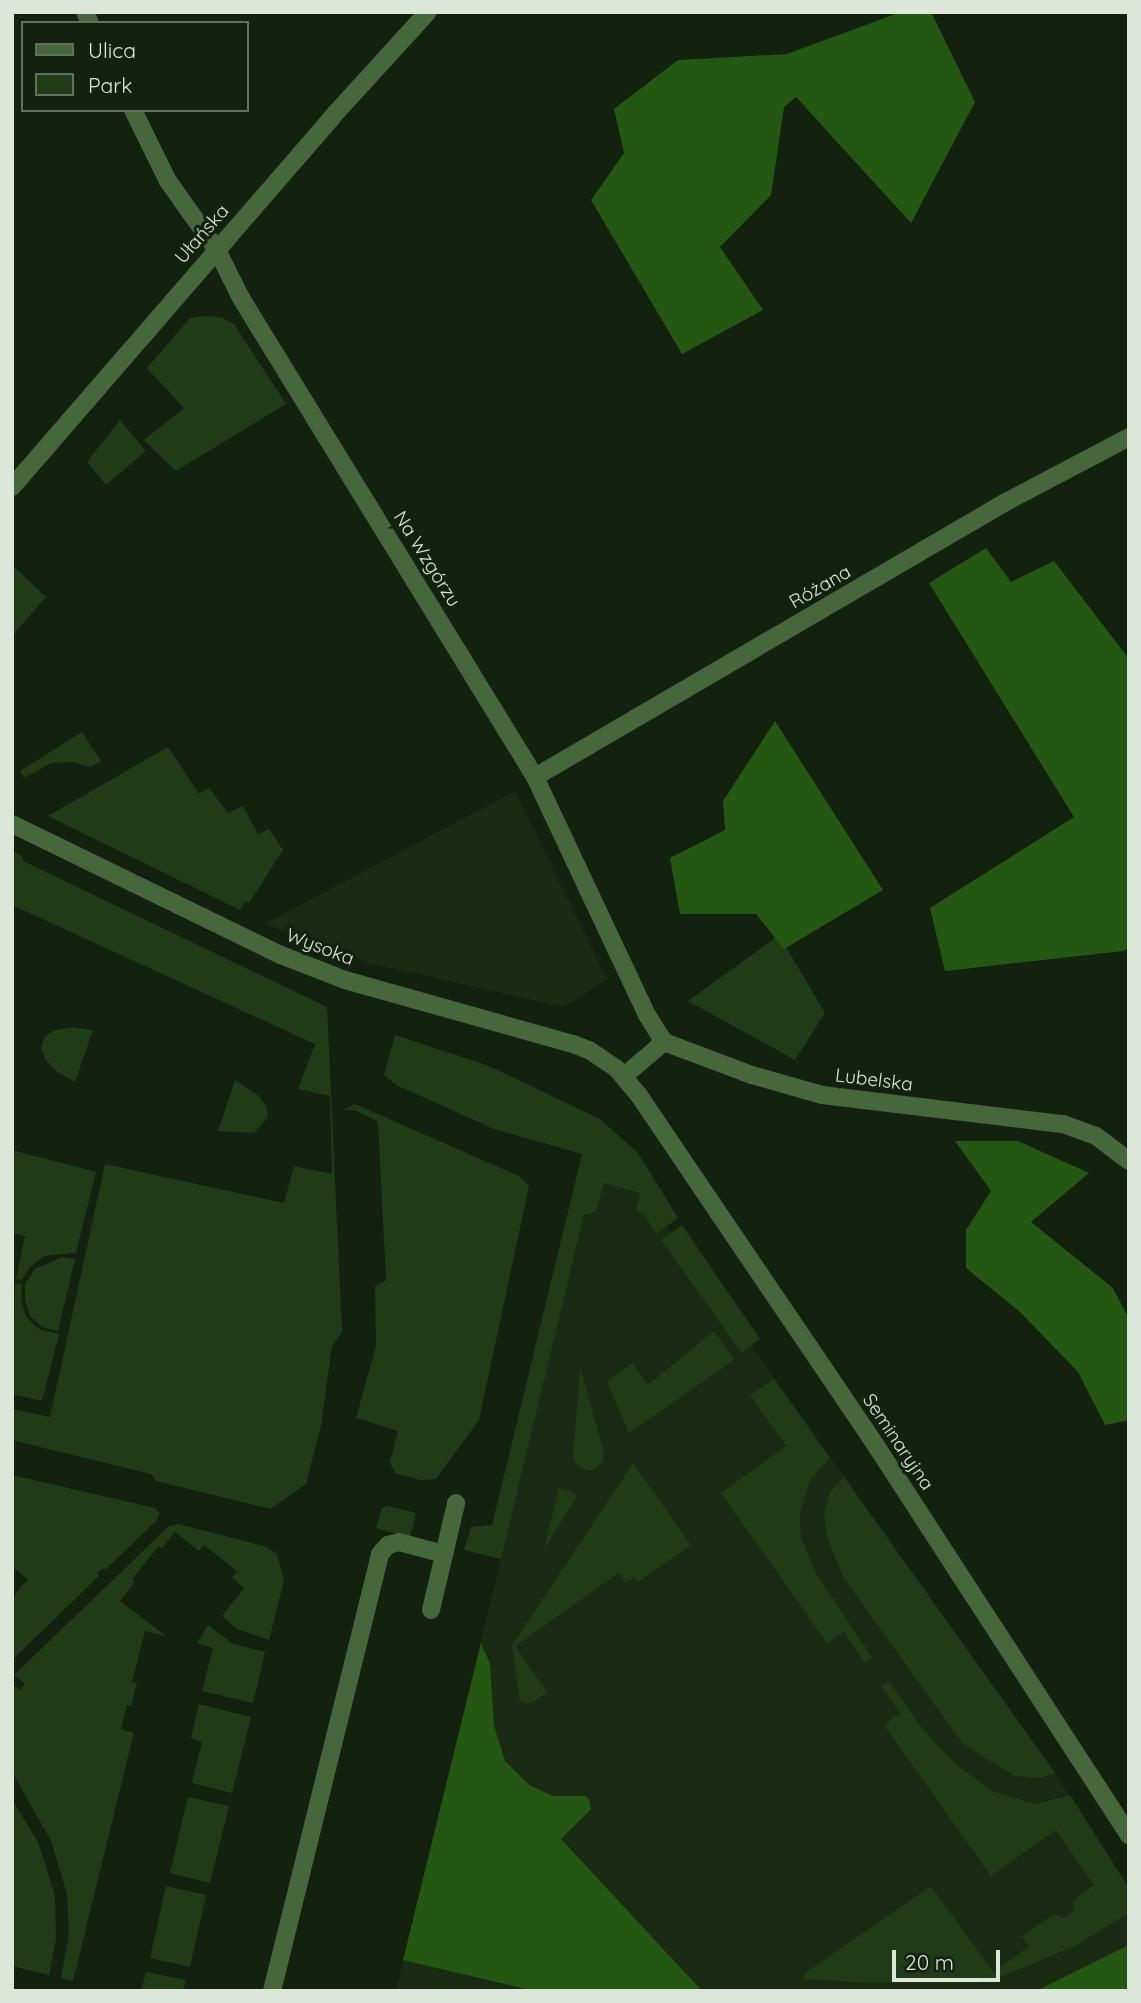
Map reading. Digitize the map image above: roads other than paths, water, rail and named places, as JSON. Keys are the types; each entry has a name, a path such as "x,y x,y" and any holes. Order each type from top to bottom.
{"street":[{"name":"Ułańska","path":"12,487 428,12"},
{"name":"Na Wzgórzu","path":"133,112 168,181 217,250 248,309 535,777 647,1015 664,1042"},
{"name":"Różana","path":"535,777 1004,503 1129,437"},
{"name":"Wysoka","path":"12,824 281,955 345,980 573,1044 598,1055 624,1076"},
{"path":"624,1076 664,1042"},
{"name":"Lubelska","path":"664,1042 752,1076 822,1095 1063,1124 1096,1136 1129,1161"},
{"name":"Seminaryjna","path":"624,1076 871,1438 1129,1836"},
{"path":"431,1610 456,1503"},
{"path":"272,1991 380,1554 388,1545 398,1542 444,1554"}]}
